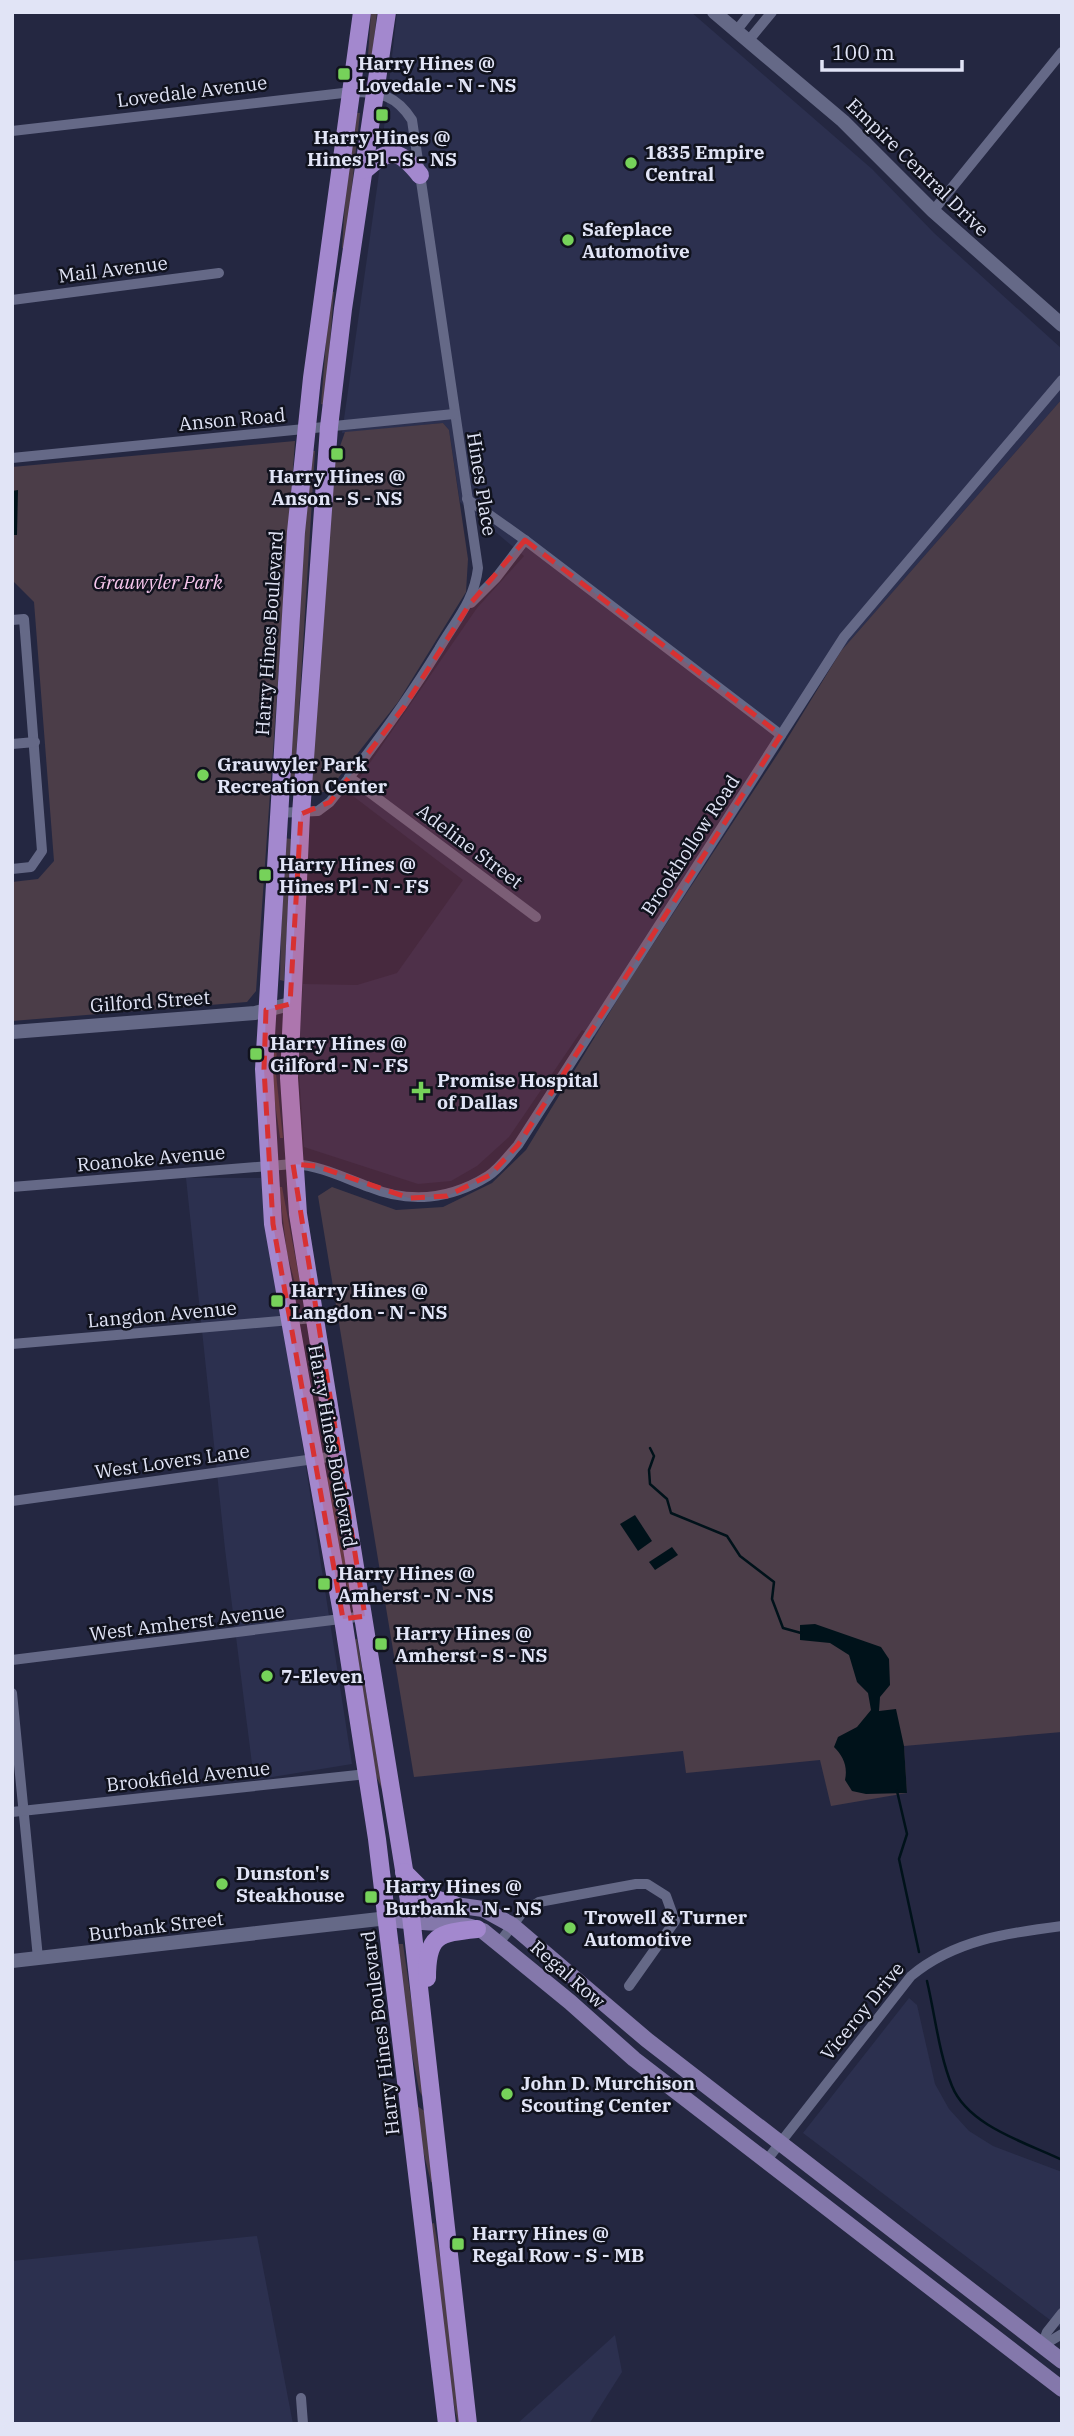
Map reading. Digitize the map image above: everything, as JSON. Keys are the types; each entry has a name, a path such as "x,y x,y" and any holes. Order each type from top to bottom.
{"main road":[{"name":"Harry Hines Boulevard","path":"362,12 306,430 278,813 264,1069 268,1166 274,1224 343,1619 388,1919 419,2203 447,2424"},
{"name":"Harry Hines Boulevard","path":"387,12 348,275 329,427 301,814 290,1004 289,1078 292,1164 314,1318 365,1616 411,1916 468,2424"},
{"path":"365,170 378,158 390,153 401,156 420,175"},
{"path":"327,271 348,275"},
{"path":"404,1871 424,1894 455,1905"},
{"name":"Regal Row","path":"388,1919 455,1905 483,1909 512,1924 673,2060 1062,2361"},
{"name":"Regal Row","path":"411,1916 477,1929 499,1943 659,2078 1062,2389"},
{"path":"423,2023 430,1947 443,1934 477,1929"},
{"path":"550,1984 563,1984 598,2006 611,2008"},
{"path":"659,2078 673,2060"},
{"path":"406,2065 413,2075 417,2096 422,2102 432,2104"},
{"path":"419,2203 443,2200"},
{"path":"901,2265 915,2247"},
{"path":"1028,2364 1042,2346"}],"street":[{"name":"Empire Central Drive","path":"714,12 852,129 933,211 1062,325"},
{"path":"737,30 751,12"},
{"path":"749,40 772,12"},
{"path":"933,211 1062,52"},
{"name":"Lovedale Avenue","path":"12,131 352,92 377,92"},
{"name":"Hines Place","path":"278,813 301,814 322,809 349,777 404,706 468,605 478,568 412,120 396,100 377,92"},
{"name":"Mail Avenue","path":"12,300 219,273"},
{"name":"Brookhollow Road","path":"292,1164 327,1169 370,1188 409,1198 447,1196 490,1175 518,1145 844,637 1062,380"},
{"name":"Anson Road","path":"12,458 454,414"},
{"path":"467,499 781,735"},
{"path":"468,605 496,578 525,540"},
{"path":"12,869 31,867 42,852 35,742 18,620"},
{"path":"12,744 35,742"},
{"name":"Adeline Street","path":"349,777 536,917"},
{"name":"Gilford Street","path":"12,1032 266,1010 290,1004"},
{"name":"Roanoke Avenue","path":"12,1187 292,1164"},
{"name":"Langdon Avenue","path":"12,1344 314,1318"},
{"name":"West Lovers Lane","path":"12,1501 336,1457"},
{"name":"West Amherst Avenue","path":"12,1660 365,1616"},
{"path":"12,1693 38,1958"},
{"name":"Brookfield Avenue","path":"12,1812 367,1774"},
{"path":"499,1943 529,1906 558,1896 636,1884 659,1889 672,1906 675,1921 629,1986"},
{"name":"Burbank Street","path":"12,1961 388,1919"},
{"name":"Viceroy Drive","path":"766,2161 911,1976 931,1959 971,1942 1062,1926"},
{"path":"1042,2346 1047,2332 1062,2313"},
{"path":"1042,2346 1062,2334"},
{"path":"301,2398 303,2424"}],"highlighted area":[{"path":"525,540 781,735 518,1145 490,1175 447,1196 409,1198 316,1166 293,1164 365,1616 343,1619 273,1224 264,1069 266,1010 290,1004 301,814 330,802 404,707 469,605"}],"shaded area":[{"path":"397,12 691,12 872,169 934,233 1062,349 1062,399 841,651 595,1037 582,1030 509,1137 477,1166 451,1181 418,1184 304,1147 298,1058 303,984 357,985 397,973 463,880 349,793 477,608 524,556 460,502 449,430 443,423 342,433 378,181"},
{"path":"18,490 17,535 12,535 12,491"},
{"path":"186,1178 261,1178 352,1764 254,1780 225,1549"},
{"path":"635,1515 652,1541 638,1551 620,1524"},
{"path":"672,1547 678,1555 655,1570 649,1562"},
{"path":"815,1624 881,1647 889,1659 890,1685 880,1697 879,1711 896,1709 904,1746 907,1793 866,1794 852,1791 845,1780 844,1762 834,1747 838,1737 857,1727 871,1710 868,1693 857,1682 849,1655 830,1643 800,1640 800,1625"},
{"path":"909,1998 917,2005 935,2084 949,2109 969,2131 993,2146 1062,2172 1062,2329 803,2133"},
{"path":"257,2236 293,2424 12,2424 12,2261"},
{"path":"615,2335 622,2372 589,2424 517,2424"}],"green space":[{"path":"371,12 377,12 371,70 367,70"},
{"path":"356,113 360,113 345,249 342,248 346,185"},
{"path":"330,291 334,292 325,405 321,404"},
{"path":"1062,399 1062,1732 904,1746 907,1793 831,1806 820,1760 686,1773 683,1751 414,1777 318,1196 332,1187 396,1210 443,1207 492,1183 526,1150 627,984 781,749 841,651"},
{"path":"443,423 449,430 468,559 466,592 398,702 328,791 318,793 311,785 335,457 338,459 341,452 338,452 345,432"},
{"name":"Grauwyler Park","path":"295,441 256,991 247,1002 12,1021 12,882 38,879 54,861 34,602 12,580 12,467"},
{"path":"311,451 315,451 294,792 290,792 290,720"},
{"path":"283,838 292,839 284,981 280,980"},
{"path":"273,1036 277,1036 276,1074 283,1138 280,1138 273,1089"},
{"path":"279,1187 282,1187 303,1298 299,1299 287,1253"},
{"path":"329,1477 355,1600 351,1601 334,1534 325,1478"},
{"path":"357,1639 383,1791 376,1776 352,1640"},
{"path":"398,1944 403,1944 425,2095 422,2096 406,2022"},
{"path":"417,2106 426,2112 434,2182 431,2182 419,2135"},
{"path":"434,2223 444,2279 461,2424 458,2424 450,2386 430,2224"}],"waterway":[{"path":"650,1448 654,1456 649,1470 650,1484 667,1499 671,1513 727,1536 740,1556 774,1582 772,1599 783,1628 801,1633"},
{"path":"897,1791 907,1834 899,1859 919,1952"},
{"path":"927,1981 944,2061 960,2100 971,2112 1000,2132 1062,2160"}],"place":[{"name":"Harry Hines @ Lovedale - N - NS","path":"344,74"},
{"name":"Harry Hines @ Hines Pl - S - NS","path":"382,115"},
{"name":"1835 Empire Central","path":"631,163"},
{"name":"Safeplace Automotive","path":"568,240"},
{"name":"Harry Hines @ Anson - S - NS","path":"337,454"},
{"name":"Grauwyler Park Recreation Center","path":"203,775"},
{"name":"Harry Hines @ Hines Pl - N - FS","path":"265,875"},
{"name":"Harry Hines @ Gilford - N - FS","path":"256,1054"},
{"name":"Promise Hospital of Dallas","path":"421,1091"},
{"name":"Harry Hines @ Langdon - N - NS","path":"277,1301"},
{"name":"Harry Hines @ Amherst - N - NS","path":"324,1584"},
{"name":"Harry Hines @ Amherst - S - NS","path":"381,1644"},
{"name":"7-Eleven","path":"267,1676"},
{"name":"Dunston's Steakhouse","path":"222,1884"},
{"name":"Harry Hines @ Burbank - N - NS","path":"371,1897"},
{"name":"Trowell & Turner Automotive","path":"570,1928"},
{"name":"John D. Murchison Scouting Center","path":"507,2094"},
{"name":"Harry Hines @ Regal Row - S - MB","path":"458,2244"}]}
